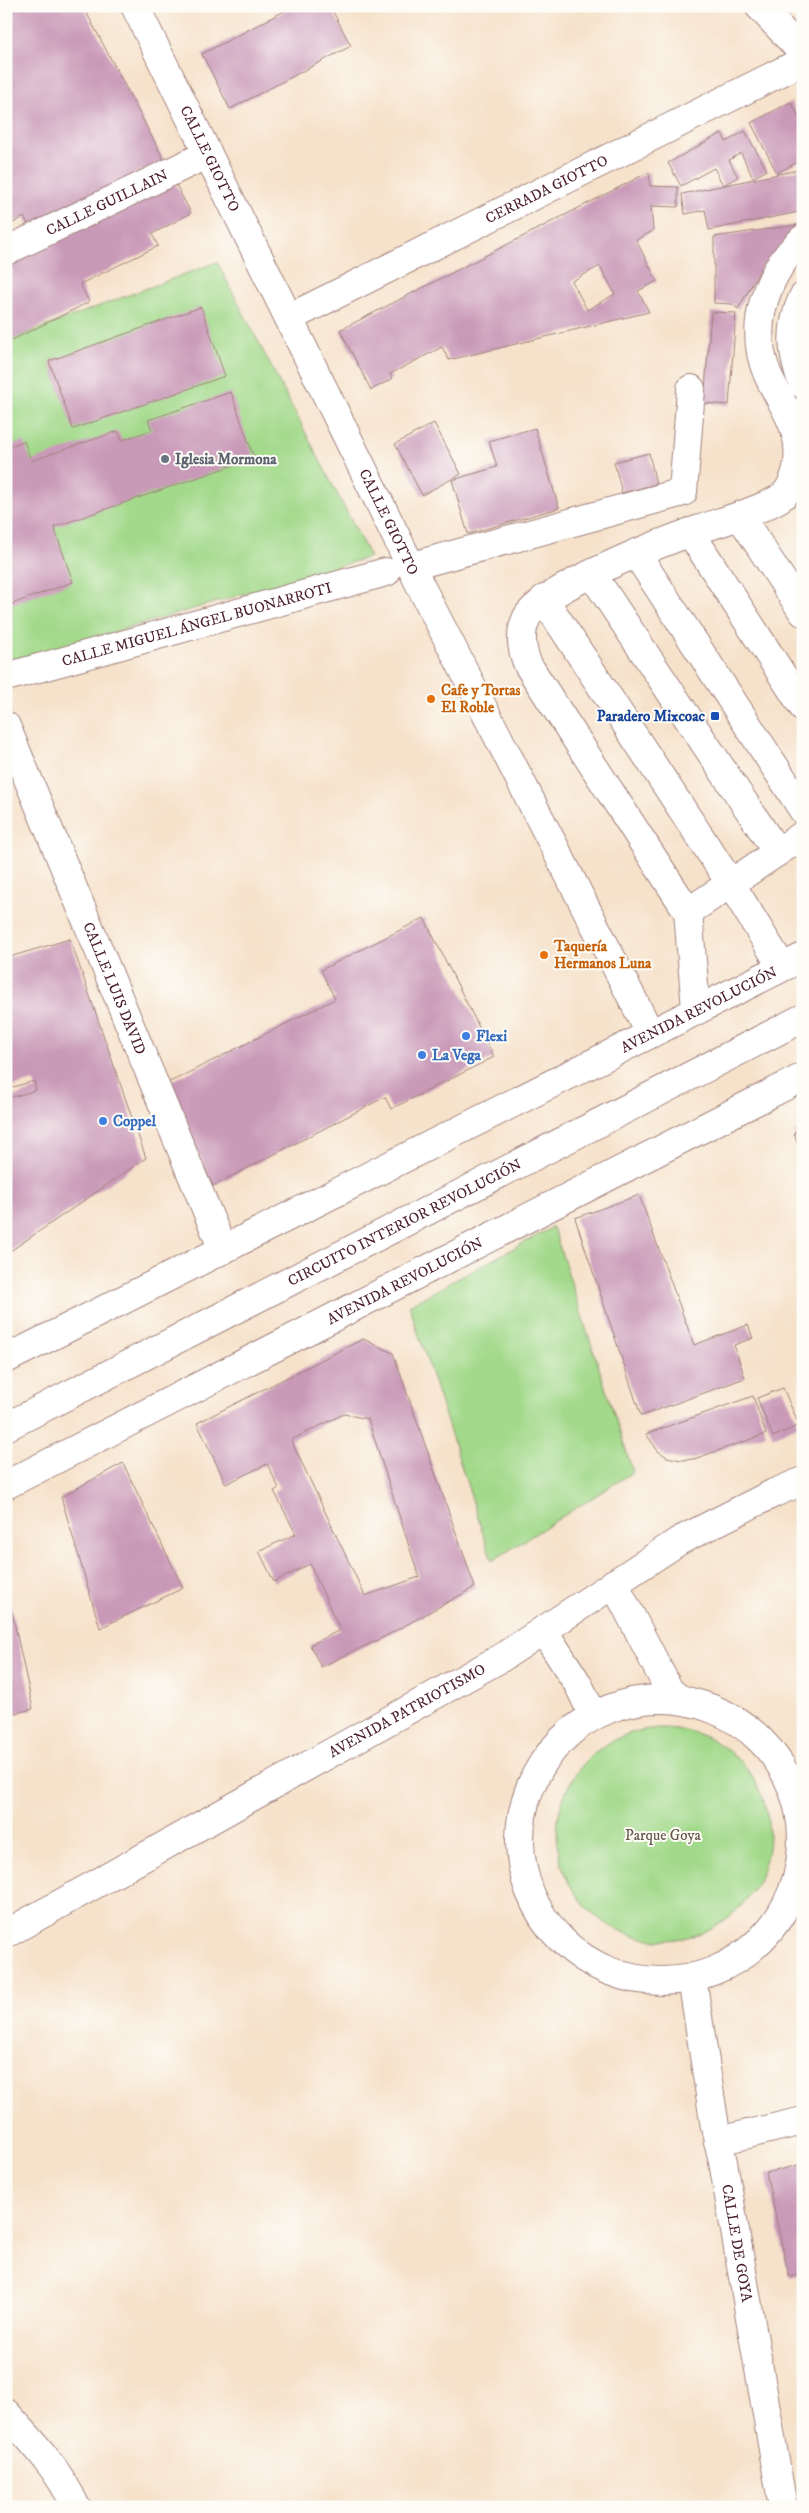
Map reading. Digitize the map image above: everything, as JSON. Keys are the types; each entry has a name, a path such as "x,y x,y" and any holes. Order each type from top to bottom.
{"main road":[{"name":"CALLE GIOTTO","path":"134,6 289,318 399,569 650,1033"},
{"path":"759,6 803,53"},
{"name":"CERRADA GIOTTO","path":"289,318 803,61"},
{"name":"CALLE GUILLAIN","path":"6,251 208,154"},
{"path":"696,1009 688,912 528,664 523,654 522,630 527,617 544,599 592,574 636,553 690,532 740,516 784,495 796,473 799,451 796,433 763,358 760,316 771,280 783,261 803,239"},
{"path":"801,308 792,337 794,362 803,384"},
{"name":"CALLE MIGUEL ÁNGEL BUONARROTI","path":"6,677 683,492 691,389"},
{"path":"740,516 803,612"},
{"path":"690,532 803,707"},
{"path":"636,553 803,810"},
{"path":"592,574 777,852"},
{"path":"544,599 730,884 792,962"},
{"name":"CALLE LUIS DAVID","path":"6,726 223,1250"},
{"path":"688,912 803,835"},
{"name":"AVENIDA REVOLUCIÓN","path":"6,1359 792,962"},
{"name":"CIRCUITO INTERIOR REVOLUCIÓN","path":"6,1426 803,1018"},
{"name":"AVENIDA REVOLUCIÓN","path":"6,1485 803,1077"},
{"name":"AVENIDA PATRIOTISMO","path":"6,1934 475,1672 679,1541 774,1493 803,1481"},
{"path":"614,1584 669,1690 678,1698 712,1709 735,1719 755,1734 772,1752 785,1773 795,1796 801,1820 802,1845 800,1869 782,1915 767,1934 749,1951 728,1965 692,1978 653,1981 625,1976 598,1966 575,1951 554,1932 538,1908 527,1882 521,1855 521,1826 526,1799 537,1773 554,1748 576,1727 593,1716 630,1702 659,1698 689,1702"},
{"path":"543,1630 578,1684 593,1716"},
{"name":"CALLE DE GOYA","path":"692,1978 718,2141 783,2507"},
{"path":"718,2141 803,2121"},
{"path":"6,2413 38,2446 67,2487 76,2507"}],"green space":[{"path":"217,262 370,557 9,663 6,657 6,341"},
{"path":"553,1227 633,1472 492,1561 409,1305"},
{"name":"Parque Goya","path":"653,1728 673,1728 694,1732 713,1740 738,1759 751,1775 761,1793 767,1813 769,1834 767,1855 761,1875 751,1893 738,1909 713,1928 694,1936 673,1940 653,1940 632,1936 613,1928 596,1916 581,1901 569,1884 561,1865 557,1844 557,1824 561,1803 569,1784 581,1767 596,1752 613,1740 632,1732"}],"building":[{"path":"6,6 83,6 164,160 29,226 24,217 6,227 6,188 8,187 6,184"},
{"path":"294,6 330,6 351,46 230,109 202,54"},
{"path":"791,102 803,125 803,159 777,173 751,123"},
{"path":"745,131 767,170 753,178 741,153 729,160 738,177 723,185 714,168 681,186 668,163 722,133 726,142"},
{"path":"803,169 803,210 799,212 709,230 705,210 685,214 682,194"},
{"path":"649,172 650,186 678,187 678,207 651,206 653,231 636,240 657,281 638,291 649,312 449,360 442,347 390,374 392,379 371,390 340,330","holes":["600,266 615,294 587,310 572,281"]},
{"path":"175,183 191,213 152,234 158,246 80,284 89,302 6,343 6,266"},
{"path":"803,224 803,227 780,246 762,267 738,309 732,304 714,303 714,237"},
{"path":"201,307 225,376 73,429 49,361"},
{"path":"711,312 736,313 729,405 704,403"},
{"path":"231,392 254,458 54,527 73,582 6,606 6,447 24,441 31,461 118,431 122,440 152,430 148,420"},
{"path":"434,423 461,474 422,495 395,444"},
{"path":"535,428 559,508 468,534 452,480 497,467 489,441"},
{"path":"649,453 656,484 622,493 614,462"},
{"path":"424,918 494,1057 391,1109 385,1097 213,1186 166,1084 335,999 321,970"},
{"path":"70,939 146,1158 6,1254 6,1099 36,1090 34,1081 6,1089 6,958"},
{"path":"803,1128 803,1158 802,1158 794,1132"},
{"path":"639,1195 694,1345 748,1325 753,1338 734,1345 745,1378 641,1416 575,1218"},
{"path":"363,1339 393,1353 475,1587 384,1637 321,1667 310,1645 340,1630 310,1564 274,1582 259,1551 296,1534 274,1491 279,1488 267,1464 226,1484 197,1423","holes":["344,1414 368,1419 419,1577 365,1596 291,1440"]},
{"path":"783,1388 799,1425 773,1437 757,1398"},
{"path":"753,1396 766,1434 694,1459 681,1460 667,1457 658,1451 646,1434"},
{"path":"123,1463 183,1588 100,1628 61,1497"},
{"path":"6,1590 33,1709 6,1715"},
{"path":"803,2164 803,2274 789,2277 766,2173"}],"place":[{"name":"Iglesia Mormona","path":"165,459"},
{"name":"Cafe y Tortas El Roble","path":"431,699"},
{"name":"Paradero Mixcoac","path":"715,716"},
{"name":"Taquería Hermanos Luna","path":"544,955"},
{"name":"Flexi","path":"466,1036"},
{"name":"La Vega","path":"422,1055"},
{"name":"Coppel","path":"103,1121"}]}
